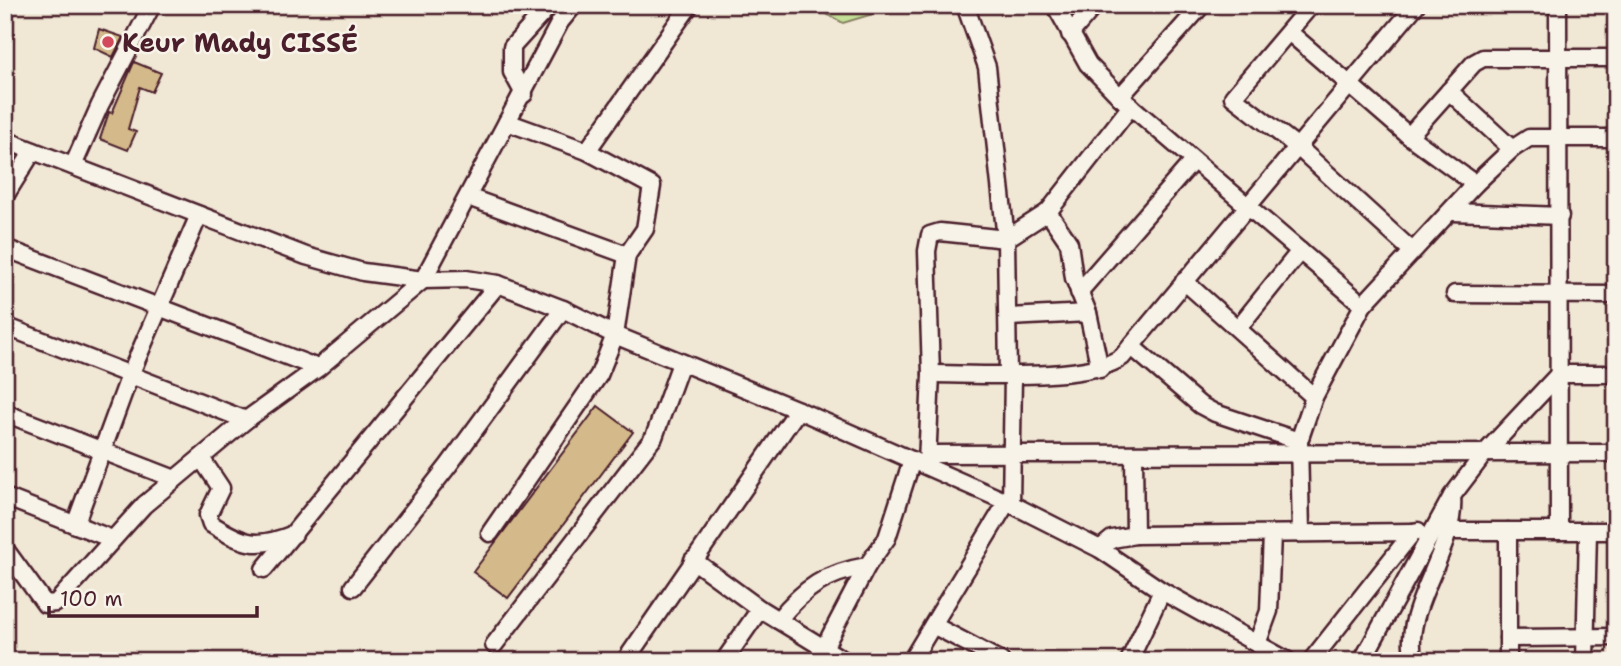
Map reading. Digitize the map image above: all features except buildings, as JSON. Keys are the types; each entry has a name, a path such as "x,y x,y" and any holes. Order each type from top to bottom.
{"street":[{"path":"73,166 100,105 152,5"},
{"path":"524,94 512,72 512,47 550,5"},
{"path":"5,549 45,604 56,603 144,505 246,420 318,368 424,280 560,22 574,5"},
{"path":"587,151 690,5"},
{"path":"911,661 1009,503 1012,454 1006,239 987,67 965,5"},
{"path":"1055,5 1087,64 1125,101 1363,304"},
{"path":"1070,34 1095,5"},
{"path":"824,648 867,566 887,538 922,460 931,374 927,251 930,235 940,232 1006,239 1048,212 1125,101 1202,5"},
{"path":"1311,5 1233,97 1299,148 1411,250"},
{"path":"931,374 1011,374 1100,369 1122,358 1416,5"},
{"path":"1558,5 1559,531"},
{"path":"1289,32 1409,136 1475,184"},
{"path":"1409,136 1483,58 1616,58"},
{"path":"1449,91 1513,149"},
{"path":"490,533 598,375 615,335 627,255 645,229 652,186 587,151 507,122"},
{"path":"1301,533 1300,447 1314,397 1363,304 1411,250 1453,212 1475,184 1529,138 1616,138"},
{"path":"5,140 306,256 363,272 424,280 466,279 498,284 564,309 615,335 681,363 922,460 1100,549 1162,591 1288,661"},
{"path":"5,196 33,151"},
{"path":"1079,292 1193,161"},
{"path":"468,197 627,255"},
{"path":"1048,212 1066,235 1074,278 1088,313 1100,369"},
{"path":"1453,212 1560,216"},
{"path":"75,525 130,374 158,305 200,215"},
{"path":"5,248 318,368"},
{"path":"1238,328 1300,251"},
{"path":"1184,281 1314,397"},
{"path":"264,569 498,284"},
{"path":"1455,294 1616,295"},
{"path":"353,587 564,309"},
{"path":"1009,317 1088,313"},
{"path":"5,326 246,420"},
{"path":"1131,346 1207,409 1300,447"},
{"path":"494,645 654,437 681,363"},
{"path":"1362,661 1452,496 1484,454 1559,374 1616,374"},
{"path":"625,661 798,410"},
{"path":"5,413 175,479"},
{"path":"922,460 1012,454 1134,454 1300,447 1484,454 1616,453"},
{"path":"1134,454 1135,535"},
{"path":"201,458 221,488 208,515 211,524 234,538 262,545 296,533"},
{"path":"1414,661 1415,628 1420,607 1450,531 1454,514 1452,496"},
{"path":"5,497 112,539"},
{"path":"1100,549 1112,539 1135,535 1413,532 1434,528"},
{"path":"1450,531 1616,531"},
{"path":"1507,531 1508,661"},
{"path":"1585,661 1588,531"},
{"path":"1311,661 1413,532"},
{"path":"1257,644 1269,611 1272,534"},
{"path":"693,560 760,609 845,661"},
{"path":"778,620 799,595 838,571 867,566"},
{"path":"1129,661 1162,591"},
{"path":"724,661 760,609"},
{"path":"933,625 1001,661"},
{"path":"1508,638 1616,637"}],"green space":[{"path":"810,5 887,5 886,10 843,23"}],"place":[{"name":"Keur Mady CISSÉ","path":"108,42"}]}
